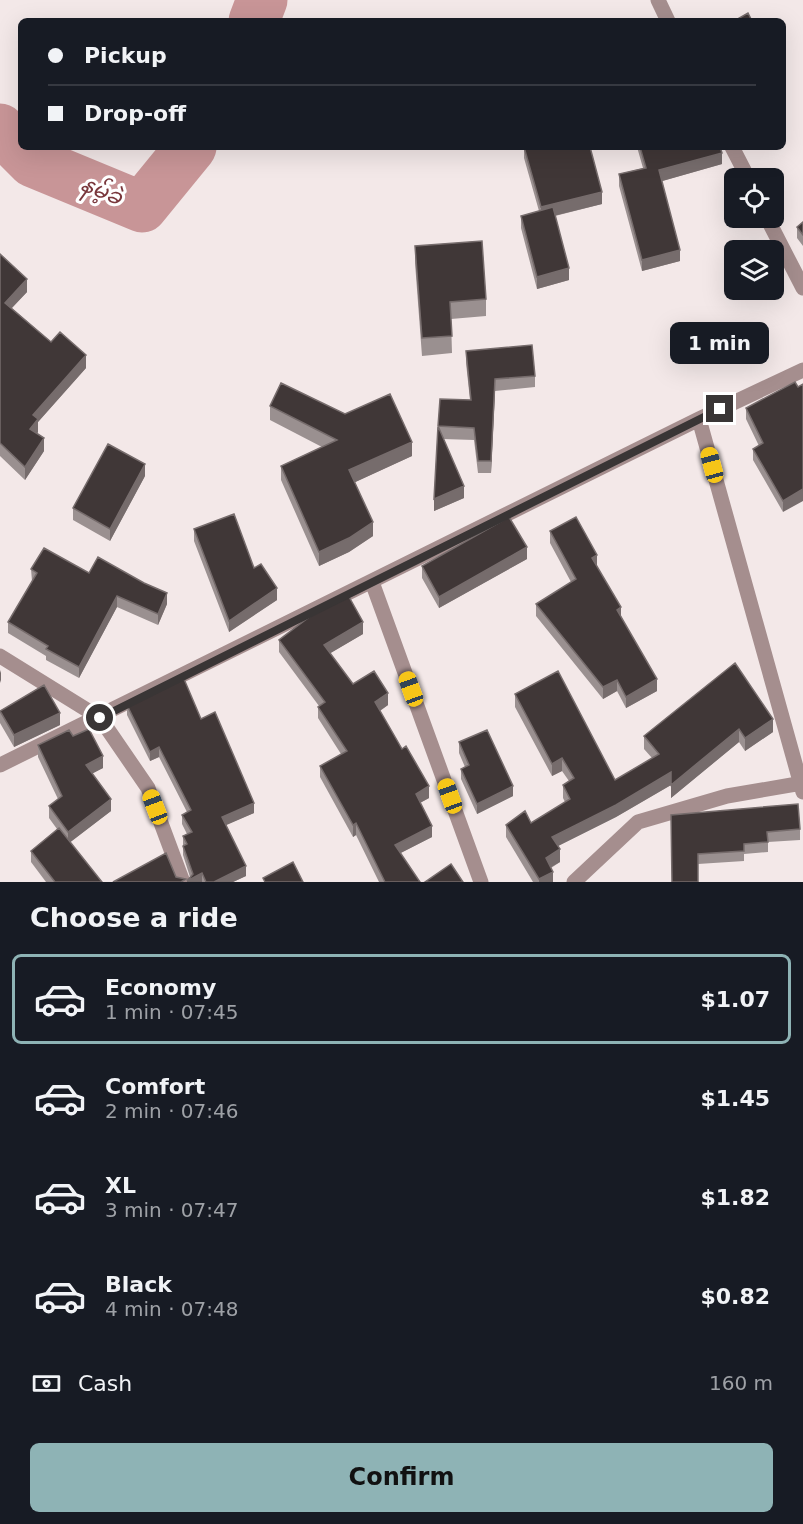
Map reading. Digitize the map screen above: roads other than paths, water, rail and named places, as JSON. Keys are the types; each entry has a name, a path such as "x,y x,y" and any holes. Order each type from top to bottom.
{"street":[{"path":"658,0 667,18"},
{"path":"734,150 743,168"},
{"path":"772,228 803,288"},
{"path":"0,765 100,718 699,419 803,370"},
{"path":"574,882 638,822 727,796 802,787 699,419"},
{"path":"372,582 482,882"},
{"path":"0,657 100,718 148,788 183,882"}],"waterway":[{"name":"နမ့်ခဲ","path":"255,18 262,0"},
{"name":"နမ့်ခဲ","path":"0,129 18,147"},
{"name":"နမ့်ခဲ","path":"21,150 33,162 142,207 189,150"}]}
